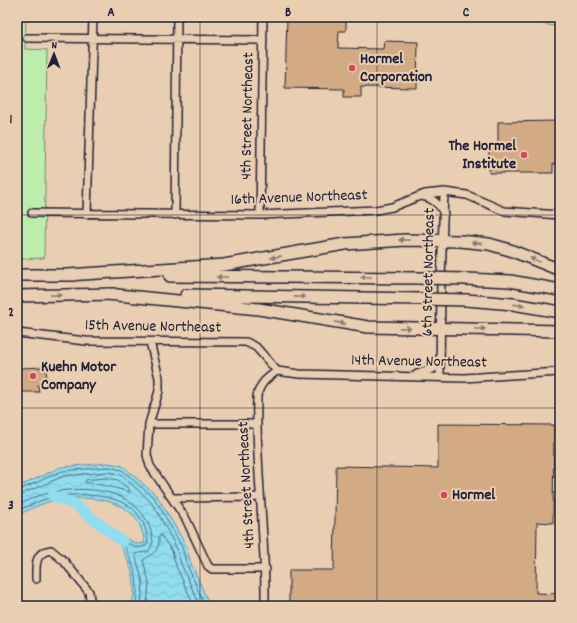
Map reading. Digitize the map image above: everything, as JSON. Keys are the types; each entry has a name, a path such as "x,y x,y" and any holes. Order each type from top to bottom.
{"highway":[{"path":"67,275 224,265 363,242 443,240 498,246 560,270"},
{"path":"17,275 466,278 510,281 560,290"},
{"path":"107,294 259,309 357,326 560,331"},
{"path":"17,296 107,294 466,300 513,304 560,312"}],"street":[{"path":"87,214 93,17"},
{"path":"174,215 177,17"},
{"name":"4th Street Northeast","path":"260,215 264,17"},
{"path":"27,38 263,40"},
{"name":"16th Avenue Northeast","path":"32,213 260,215 382,209 399,205 418,196 444,192 467,195 504,211 560,215"},
{"name":"6th Street Northeast","path":"440,377 441,274 444,192"},
{"path":"418,196 426,197 435,202 441,208 444,216"},
{"name":"15th Avenue Northeast","path":"17,333 86,341 250,343 256,347 277,371"},
{"path":"150,342 159,378 158,391 149,424 146,446 150,466 186,519 208,566 212,569 266,569"},
{"path":"406,376 433,369 441,358"},
{"name":"4th Street Northeast","path":"265,606 266,569 256,424 259,387 266,379 277,371"},
{"name":"14th Avenue Northeast","path":"277,371 299,374 440,377 485,377 560,372"},
{"path":"149,424 256,424"},
{"path":"172,498 260,497"},
{"path":"36,579 36,561 38,556 42,551 51,550 64,561 88,592 91,606"}],"green space":[{"path":"17,17 26,17 25,49 47,50 44,258 17,259"},
{"path":"505,17 560,17 560,27"}],"water":[{"path":"108,463 123,466 157,496 186,545 190,561 210,606 132,606 134,595 133,577 126,557 112,532 138,544 145,543 138,521 125,508 104,501 81,498 44,503 17,515 17,488 20,486 61,467"}],"building":[{"name":"Hormel Corporation","path":"287,17 346,17 346,31 339,31 338,48 383,49 384,41 418,42 417,88 361,87 361,97 344,97 344,89 285,88"},
{"name":"The Hormel Institute","path":"560,121 560,164 553,164 553,173 489,173 489,146 498,146 498,122"},
{"name":"Kuehn Motor Company","path":"46,367 47,384 38,385 39,392 19,392 18,368"},
{"name":"Hormel","path":"438,424 554,425 553,523 537,522 536,593 560,594 560,606 289,606 289,570 334,570 336,466 438,468"}],"waterway":[{"path":"53,496 74,504 123,542"}],"place":[{"name":"Hormel Corporation","path":"352,68"},
{"name":"The Hormel Institute","path":"524,155"},
{"name":"Kuehn Motor Company","path":"33,376"},
{"name":"Hormel","path":"444,495"}]}
